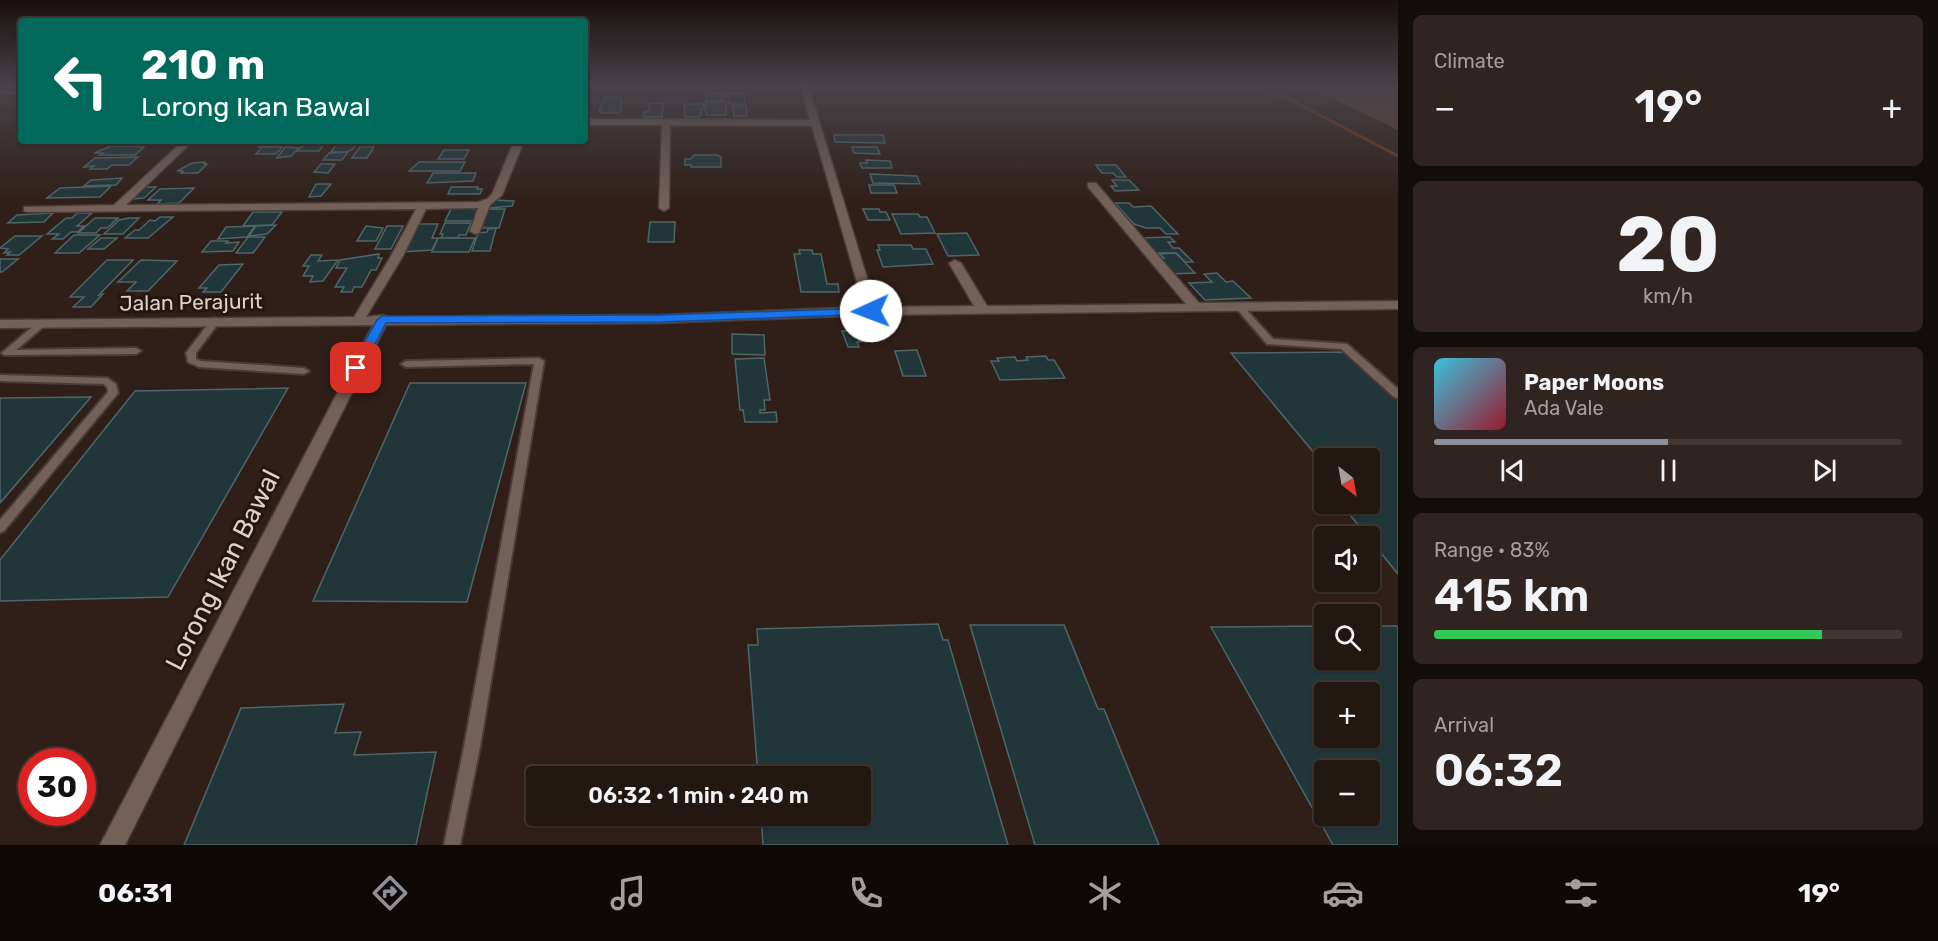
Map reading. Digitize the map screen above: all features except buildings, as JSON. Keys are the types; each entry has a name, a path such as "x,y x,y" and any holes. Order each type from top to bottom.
{"street":[{"path":"664,208 666,124"},
{"path":"817,124 871,311"},
{"path":"117,208 185,144"},
{"path":"475,231 485,204 497,195 518,144"},
{"path":"1092,185 1197,309"},
{"path":"28,209 485,204"},
{"path":"359,319 397,256 423,205"},
{"path":"955,263 983,310"},
{"name":"Jalan Perajurit","path":"0,324 359,319 661,319 871,311 1398,305"},
{"name":"Lorong Ikan Bawal","path":"112,845 382,320"}],"lane":[{"path":"1240,308 1270,342 1344,346 1398,396"},
{"path":"214,321 191,353 191,360 198,363 304,371"},
{"path":"4,356 41,324"},
{"path":"4,356 136,351"},
{"path":"406,364 539,361 472,747 452,845"},
{"path":"0,378 106,381 112,386 113,393 0,528"}],"shaded area":[{"path":"1386,124 1398,124 1398,130"}],"waterway":[{"path":"1338,124 1398,156"}],"route":[{"path":"356,368 382,320 661,319 871,311"}]}
